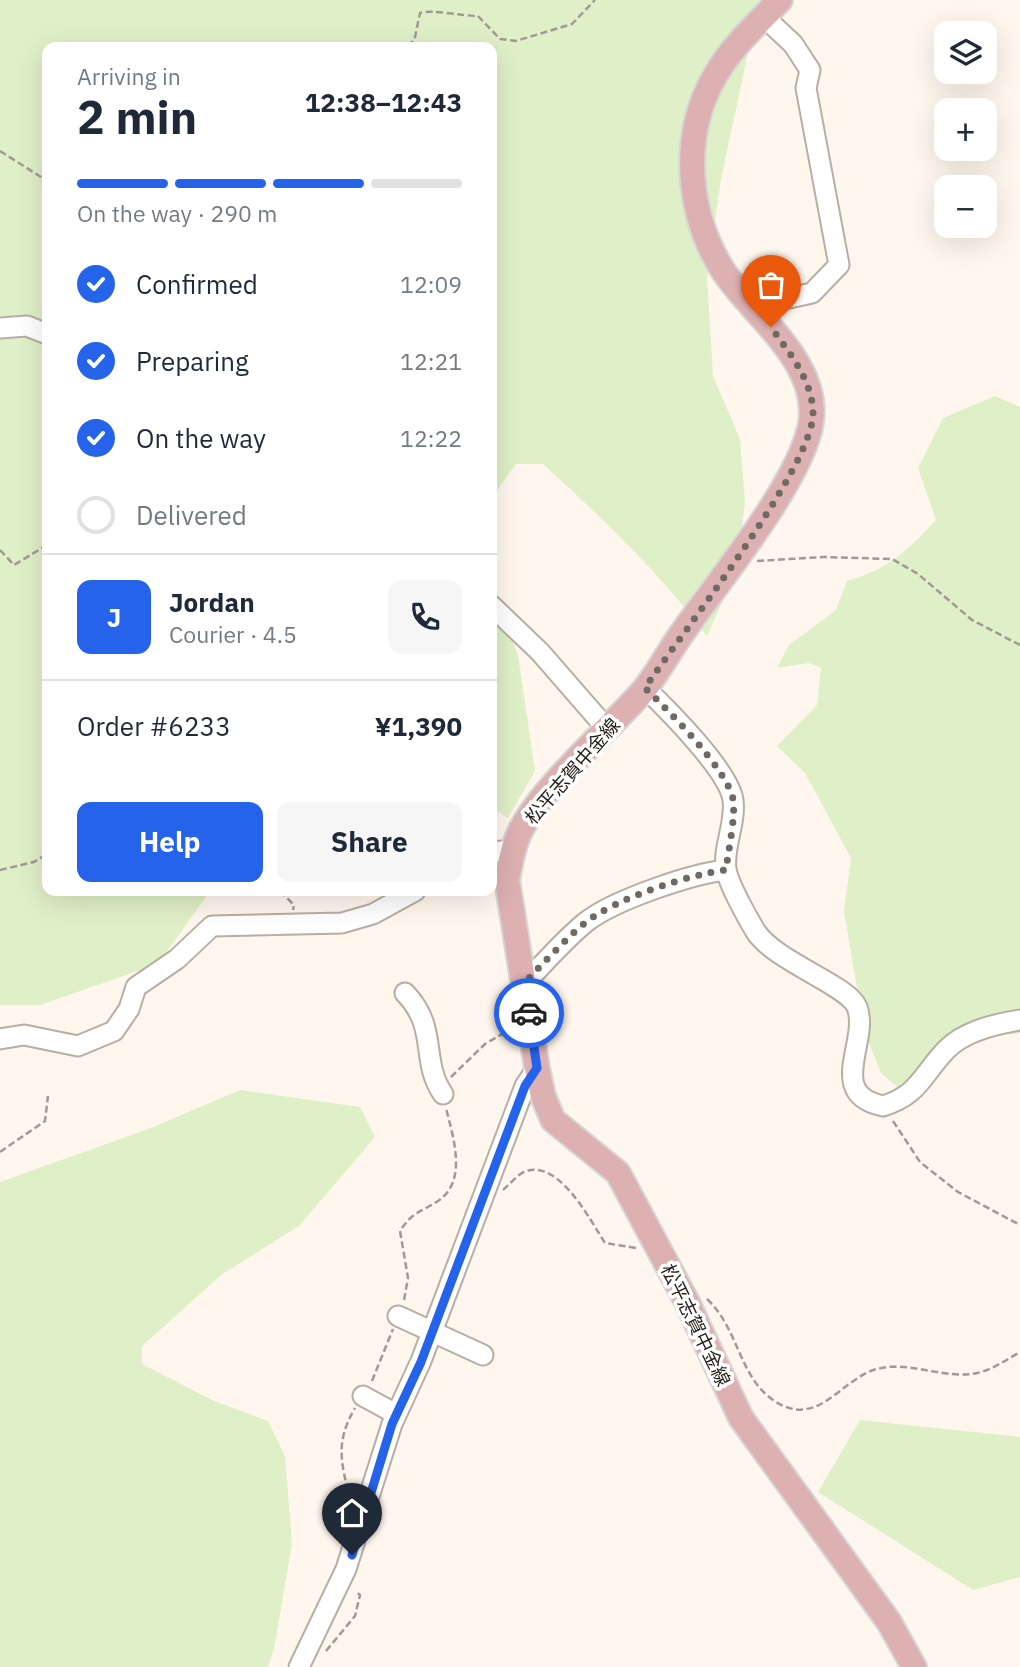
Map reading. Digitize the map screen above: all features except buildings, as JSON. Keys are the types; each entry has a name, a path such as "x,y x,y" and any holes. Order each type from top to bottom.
{"main road":[{"name":"松平志賀中金線","path":"772,8 733,48 714,77 700,111 691,178 702,230 724,272 797,365 808,389 813,413 801,453 736,559 645,688 528,817 502,851 542,1096 553,1120 618,1173 687,1302 741,1418 889,1622 914,1667"}],"street":[{"path":"753,306 813,293 839,265 806,88 810,70 772,8"},
{"path":"0,328 27,326 42,332"},
{"path":"497,611 540,652 607,729"},
{"path":"645,688 671,713 716,767 733,799 726,870 757,933 806,973 843,991 856,1006 858,1025 852,1063 854,1085 870,1104 883,1106 915,1091 947,1049 955,1044 998,1023 1020,1020"},
{"path":"525,982 588,920 610,907 689,877 726,870"},
{"path":"0,1039 24,1035 78,1046 114,1031 129,1009 136,987 177,959 212,926 342,923 373,914 406,896"},
{"path":"405,993 418,1006 429,1032 434,1081 443,1094"},
{"path":"302,1661 342,1579 396,1414 433,1331 525,1086 537,1068"},
{"path":"398,1316 483,1355"},
{"path":"363,1396 396,1414"}],"path":[{"path":"412,42 420,13 429,10 450,16 478,16 500,39 516,41 572,24 595,0"},
{"path":"0,151 42,179"},
{"path":"0,550 14,565 42,548"},
{"path":"736,559 892,559 918,574 972,620 1020,645"},
{"path":"0,870 34,862 42,857"},
{"path":"285,896 294,905 289,924"},
{"path":"352,1513 340,1443 344,1426 374,1379 398,1316 408,1278 400,1231 409,1216 447,1194 454,1181 456,1161 443,1085 485,1044 513,1028 531,1024"},
{"path":"0,1152 45,1121 48,1096"},
{"path":"883,1106 920,1162 958,1192 1020,1225"},
{"path":"485,1192 501,1191 524,1172 539,1170 562,1180 606,1243 660,1252"},
{"path":"702,1294 720,1312 733,1332 751,1379 774,1401 793,1408 811,1408 834,1398 872,1370 887,1367 958,1375 976,1373 1020,1352"},
{"path":"302,1661 316,1661 355,1616 359,1595 342,1579"}],"green space":[{"path":"0,0 773,0 749,48 721,179 707,277 713,376 740,439 745,503 735,574 707,636 650,568 543,464 516,464 497,490 497,42 42,42 42,896 206,896 158,964 40,1005 0,1005"},
{"path":"995,396 1020,407 1020,1033 983,1039 955,1050 902,1091 881,1073 864,1030 844,911 851,858 805,773 777,746 817,705 821,668 809,663 777,668 789,645 836,610 847,581 886,565 916,541 936,520 918,468 943,418"},
{"path":"497,603 518,655 535,771 508,818 497,811"},
{"path":"240,1090 360,1107 375,1137 299,1226 221,1275 142,1346 142,1364 214,1401 268,1421 285,1456 292,1544 274,1649 268,1667 0,1667 0,1182 151,1128"},
{"path":"860,1420 1020,1437 1020,1577 973,1590 818,1492"}],"way so far":[{"path":"529,1013 525,982 588,920 610,907 689,877 726,870 733,799 716,767 671,713 645,688 736,559 784,485 806,443 813,413 808,389 797,365 771,327"}],"route":[{"path":"352,1555 392,1424 421,1362 525,1086 537,1068 529,1013"}]}
